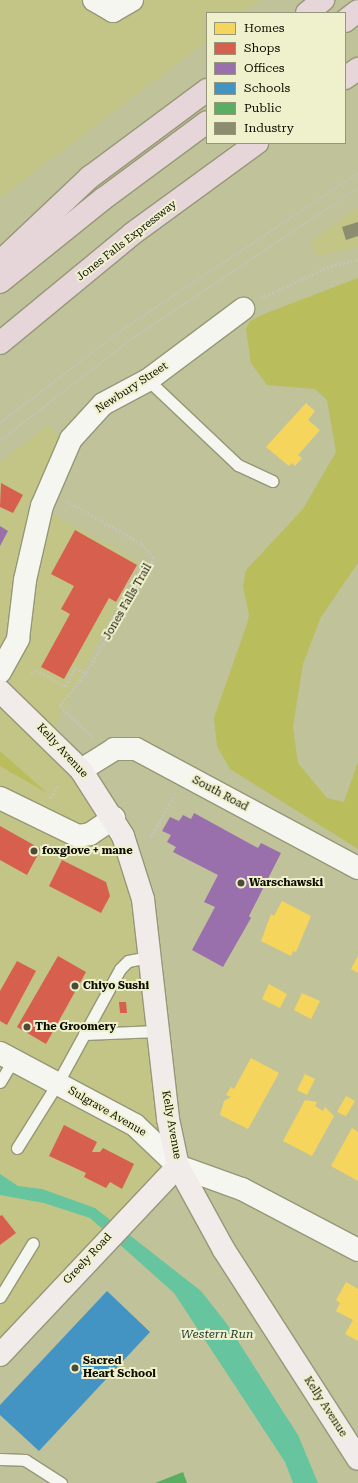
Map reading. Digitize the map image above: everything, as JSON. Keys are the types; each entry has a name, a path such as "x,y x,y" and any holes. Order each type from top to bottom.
{"highway":[{"path":"308,12 323,0"},
{"path":"346,20 358,12"},
{"path":"346,77 358,69"},
{"path":"0,262 90,177 206,91"},
{"path":"0,282 103,199 206,123"},
{"name":"Jones Falls Expressway","path":"0,343 132,234 256,144"}],"main road":[{"name":"Kelly Avenue","path":"0,691 81,770 114,818 138,874 150,957 168,1119 178,1166 224,1250 358,1459"},
{"name":"Greely Road","path":"2,1347 178,1166"}],"street":[{"path":"94,0 113,11 132,0"},
{"name":"Newbury Street","path":"0,672 18,639 31,546 57,465 86,418 129,387 148,380 243,309"},
{"name":"South Road","path":"81,770 114,749 125,746 136,749 358,868"},
{"path":"0,798 78,836 90,834 114,818"},
{"name":"Sulgrave Avenue","path":"6,1056 134,1125 178,1166 242,1189 358,1250"}],"lane":[{"path":"148,380 238,465 272,481"},
{"path":"17,1148 57,1084 120,969 128,961 150,957"},
{"path":"84,1034 158,1031"},
{"path":"0,1082 6,1056"},
{"path":"0,1297 33,1243"},
{"path":"0,1459 25,1460 61,1483"}],"path":[{"path":"243,309 282,286 358,260"},
{"name":"Jones Falls Trail","path":"63,499 142,544 152,557 152,565 86,673 60,706 94,738"},
{"path":"31,674 36,670 65,686 75,668 86,673"},
{"path":"47,803 58,785"},
{"path":"151,837 178,788"}],"shaded area":[{"path":"0,0 260,0 244,12 206,12 206,42 0,198"},
{"path":"358,207 358,247 317,256 311,241"},
{"path":"358,278 358,563 321,617 303,664 293,727 298,763 327,798 344,802 358,762 358,849 230,769 217,746 214,718 249,615 243,587 246,570 303,509 336,452 327,400 315,389 267,385 251,363 246,329 250,321 264,314"},
{"path":"48,425 69,447 44,510 139,562 50,736 133,863 174,1169 0,1336 0,462"},
{"path":"0,751 47,793 0,766"}],"water":[{"name":"Western Run","path":"0,1174 18,1186 42,1189 95,1208 201,1291 227,1324 298,1435 318,1483 293,1483 285,1462 174,1293 90,1218 44,1203 0,1195"}],"building: Homes":[{"path":"306,403 315,411 308,420 320,430 298,455 302,458 295,466 292,463 289,466 266,447"},
{"path":"282,901 311,916 296,952 293,951 291,956 261,941 271,914 274,916"},
{"path":"358,956 358,973 351,969"},
{"path":"269,984 287,994 280,1008 262,999"},
{"path":"302,993 320,1001 311,1019 294,1010"},
{"path":"251,1058 279,1073 248,1129 220,1115 224,1101 231,1097 226,1095 231,1087 234,1089"},
{"path":"305,1074 315,1079 307,1095 297,1090"},
{"path":"346,1096 355,1101 346,1116 337,1112"},
{"path":"305,1100 317,1102 315,1106 323,1111 325,1107 334,1116 312,1156 283,1141"},
{"path":"352,1128 358,1132 358,1181 331,1166"},
{"path":"346,1282 358,1289 358,1341 345,1334 353,1320 336,1311 340,1303 336,1300"}],"building: Shops":[{"path":"1,483 23,495 13,513 0,507"},
{"path":"75,530 137,565 116,602 109,598 64,679 41,667 70,614 61,609 74,586 51,574"},
{"path":"0,826 41,849 27,875 0,860"},
{"path":"62,860 106,882 110,896 101,913 49,886"},
{"path":"58,956 86,972 46,1044 17,1027"},
{"path":"17,961 36,971 7,1025 0,1021 0,991"},
{"path":"119,1002 126,1002 127,1013 120,1013"},
{"path":"64,1125 97,1142 92,1152 100,1152 103,1148 134,1164 122,1189 110,1182 106,1188 84,1177 86,1173 49,1156"},
{"path":"2,1215 16,1233 0,1245 0,1216"}],"building: Offices":[{"path":"0,526 8,531 0,546"},
{"name":"Warschawski","path":"194,813 258,848 261,843 281,853 249,916 251,918 223,967 192,950 215,907 204,902 218,875 173,852 176,847 167,842 171,835 162,831 170,817 179,821 183,815 191,819"}],"building: Schools":[{"name":"Sacred Heart School","path":"107,1291 150,1332 39,1451 0,1415 0,1405"}],"building: Public":[{"path":"183,1472 187,1483 155,1483"}],"building: Industry":[{"path":"358,222 358,236 346,240 342,227"}],"tram line":[{"path":"0,422 122,329 358,172"},
{"path":"0,440 129,340 358,187"}],"place":[{"name":"foxglove + mane","path":"34,851"},
{"name":"Warschawski","path":"241,883"},
{"name":"Chiyo Sushi","path":"75,986"},
{"name":"The Groomery","path":"27,1027"},
{"name":"Sacred Heart School","path":"75,1368"}]}
